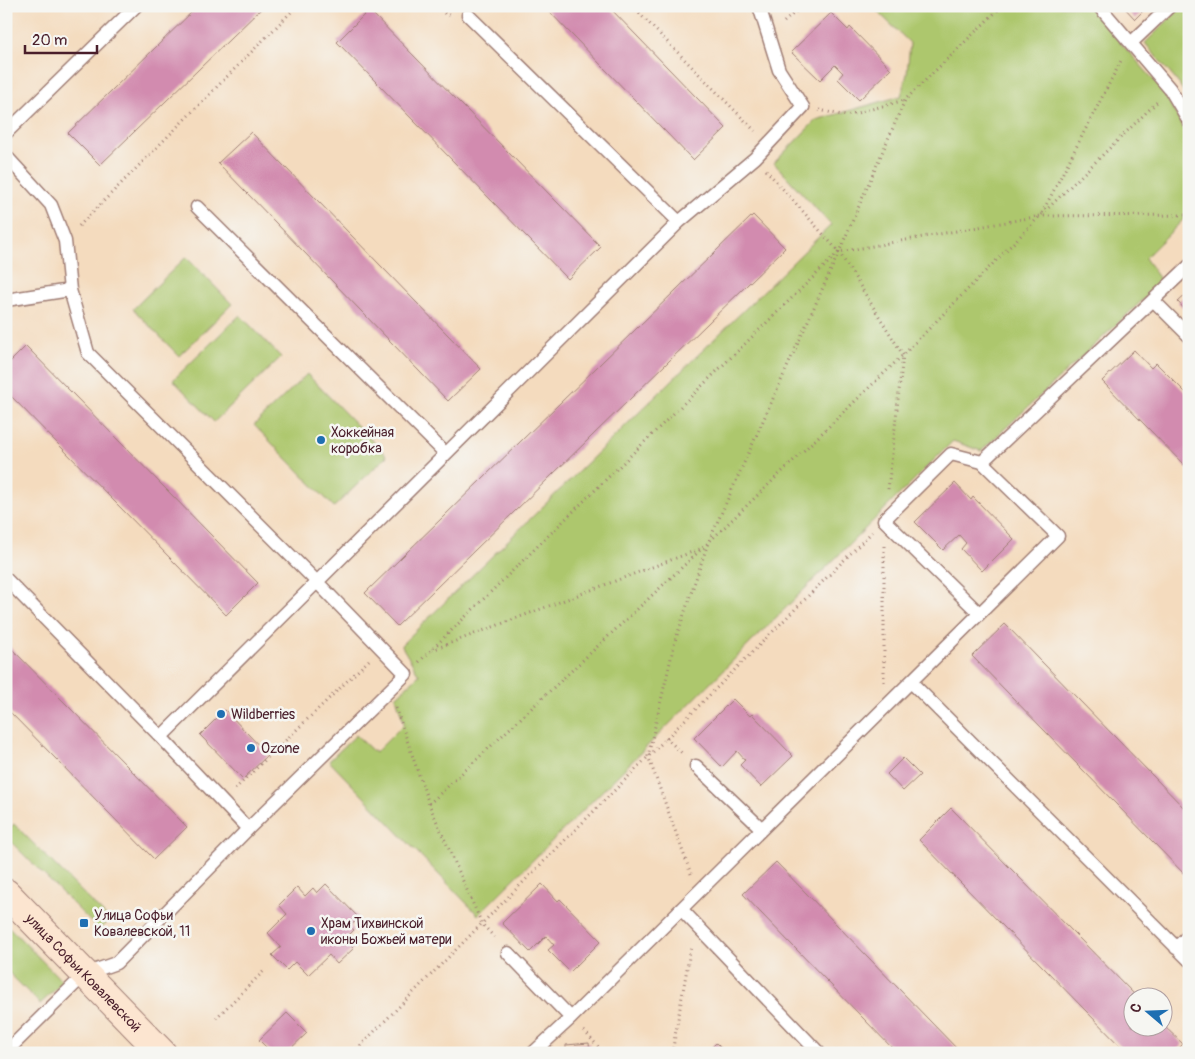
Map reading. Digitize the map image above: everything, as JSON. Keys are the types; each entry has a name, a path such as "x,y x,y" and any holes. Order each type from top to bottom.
{"street":[{"name":"улица Софьи Ковалевской","path":"6,893 162,1053"}],"lane":[{"path":"6,133 136,6"},
{"path":"161,737 679,222 755,158 803,107 779,70 759,6"},
{"path":"1099,6 1170,89 1189,121"},
{"path":"1131,43 1170,6"},
{"path":"468,15 679,222"},
{"path":"6,156 51,205 64,241 70,290 88,353 317,582 406,674 248,829 116,963 85,974 6,1052"},
{"path":"198,207 445,454"},
{"path":"982,462 1189,266"},
{"path":"6,300 70,290"},
{"path":"1153,300 1189,336"},
{"path":"533,1053 682,909 1058,536 982,462 951,454 884,520 979,613"},
{"path":"6,580 161,737 248,829"},
{"path":"911,682 1189,960"},
{"path":"696,766 762,829"},
{"path":"682,909 819,1053"},
{"path":"1176,948 1189,936"},
{"path":"508,953 571,1018"}],"path":[{"path":"64,241 297,6"},
{"path":"632,6 768,144"},
{"path":"864,6 870,11"},
{"path":"698,893 648,756 674,641 708,543 905,100 1002,6"},
{"path":"1040,216 1131,43"},
{"path":"429,804 708,543 903,355 1040,216 1170,89"},
{"path":"803,107 846,116 905,100"},
{"path":"755,158 839,252 903,355 884,520 884,708"},
{"path":"406,674 839,252 1040,216 1189,215"},
{"path":"354,1053 884,520"},
{"path":"429,651 702,548"},
{"path":"222,802 381,648"},
{"path":"390,690 429,804 482,924 508,953"},
{"path":"666,738 696,766"},
{"path":"672,1053 695,923"},
{"path":"216,1018 266,969"},
{"path":"571,1018 604,1053"}],"green space":[{"path":"872,6 1088,6 1161,88 1189,138 1189,220 1185,218 1145,258 1162,282 981,451 953,441 478,915 329,761 356,735 375,753 404,724 396,697 419,675 401,645 831,225 774,163 816,120 901,96 907,74 910,43"},
{"path":"1182,6 1189,6 1189,100 1179,84 1145,43"},
{"path":"186,257 232,304 179,356 133,309"},
{"path":"240,315 281,357 214,422 173,380"},
{"name":"Хоккейная коробка","path":"307,374 387,456 334,507 254,425"},
{"path":"14,824 110,920 99,930 6,837 6,831"},
{"path":"6,924 63,982 40,1004 6,970"}],"building":[{"path":"198,6 264,6 100,165 68,133"},
{"path":"544,6 608,6 726,128 693,160"},
{"path":"1123,6 1148,6 1135,19"},
{"path":"369,10 601,247 568,279 337,42"},
{"path":"831,13 848,30 850,27 891,69 859,100 838,79 843,73 835,65 820,80 791,52"},
{"path":"251,132 481,369 448,401 218,163"},
{"path":"753,215 785,248 397,626 365,593"},
{"path":"1189,292 1189,314 1178,302"},
{"path":"26,346 258,583 226,615 6,391 6,366"},
{"path":"1134,350 1151,368 1156,363 1189,396 1189,470 1102,381"},
{"path":"955,483 971,500 973,497 1014,539 982,571 961,549 966,543 959,535 943,550 915,522"},
{"path":"1005,624 1189,813 1189,879 972,656"},
{"path":"6,643 187,827 154,859 6,708"},
{"path":"733,699 750,716 752,714 793,756 761,787 740,765 745,760 737,751 722,767 694,738"},
{"path":"225,710 268,755 243,779 200,735"},
{"path":"903,758 920,775 903,791 887,774"},
{"path":"951,808 1126,986 1122,986 1122,1036 1172,1036 1172,1034 1183,1044 1174,1053 1127,1053 919,840"},
{"path":"776,862 961,1053 897,1053 760,912 743,894"},
{"name":"Храм Тихвинской иконы Божьей матери","path":"326,884 359,918 350,926 354,930 345,939 354,948 337,964 329,955 308,975 295,962 287,970 272,955 281,947 268,933 287,914 279,905 297,887 305,896 313,888 317,893"},
{"path":"542,884 558,901 560,899 601,941 570,972 548,950 554,945 546,936 530,952 502,923"},
{"path":"287,1013 307,1033 286,1053 272,1053 259,1040"},
{"path":"589,1043 590,1053 566,1053 566,1045"},
{"path":"716,1043 726,1053 706,1053"}],"place":[{"name":"Хоккейная коробка","path":"321,440"},
{"name":"Wildberries","path":"221,714"},
{"name":"Ozone","path":"251,748"},
{"name":"Улица Софьи Ковалевской, 11","path":"84,923"},
{"name":"Храм Тихвинской иконы Божьей матери","path":"311,931"}]}
